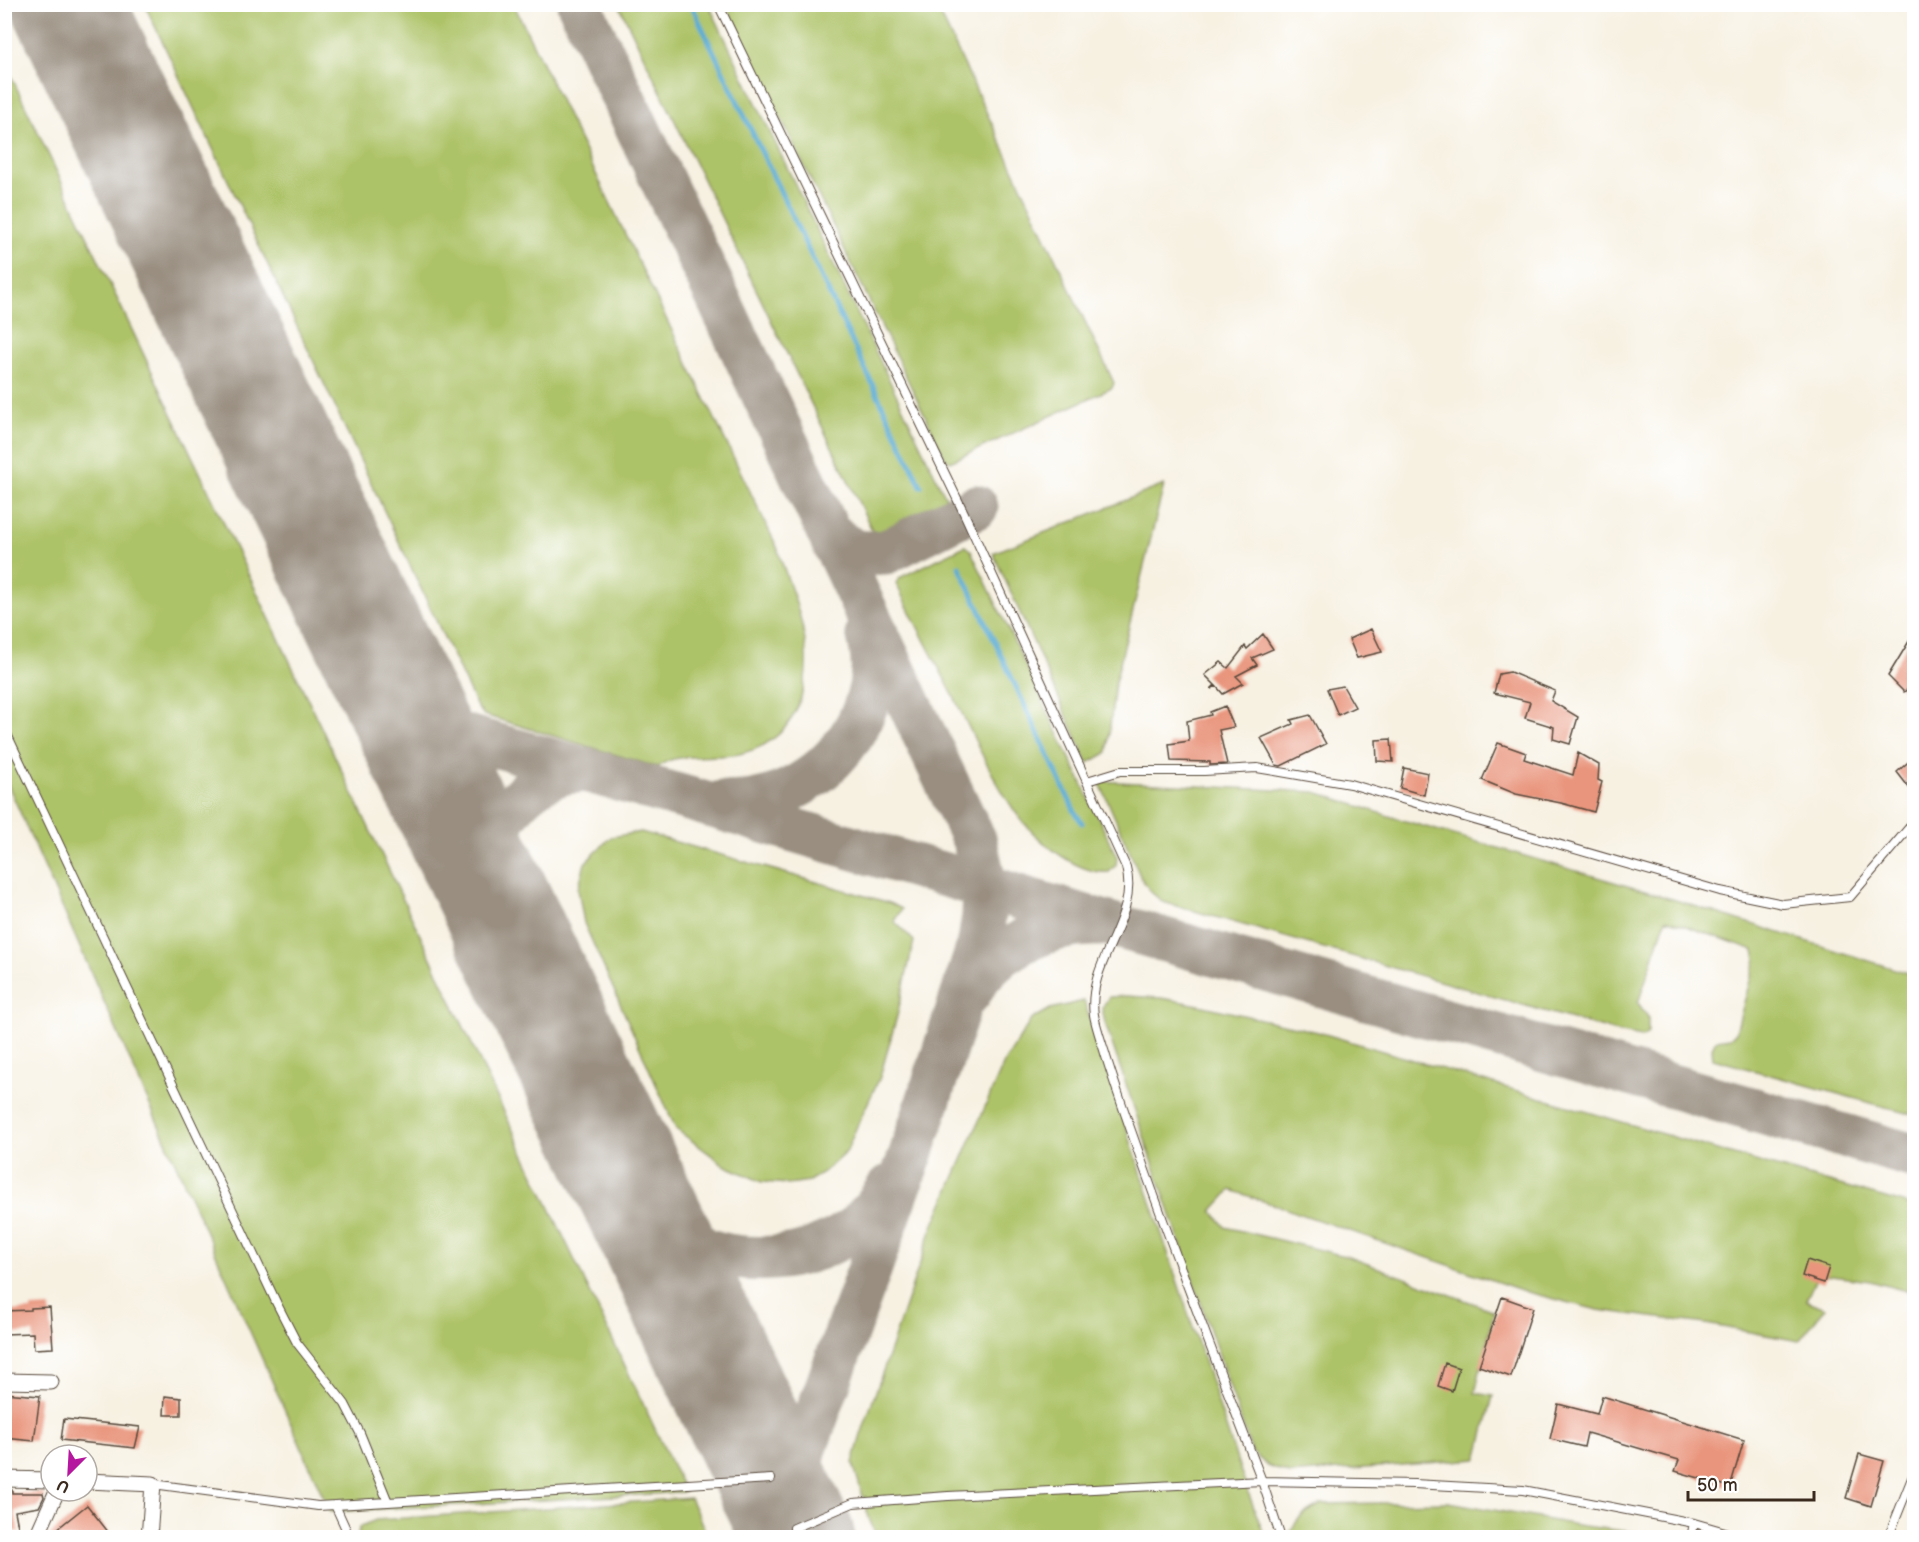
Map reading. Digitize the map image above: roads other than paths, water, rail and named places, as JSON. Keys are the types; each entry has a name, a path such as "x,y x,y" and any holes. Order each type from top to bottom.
{"street":[{"path":"4,1381 51,1382"},
{"path":"4,1479 39,1480"},
{"path":"99,1482 153,1484 149,1538"},
{"path":"36,1538 52,1503"}],"lane":[{"path":"718,4 963,513 1126,867 1129,892 1094,985 1092,999 1094,1016 1109,1069 1167,1232 1262,1481 1281,1538"},
{"path":"4,728 277,1304 297,1342 345,1404 360,1433 388,1502"},
{"path":"1087,781 1120,771 1204,771 1257,768 1350,784 1697,884 1783,904 1850,897 1914,822"},
{"path":"1888,1538 1914,1476"},
{"path":"153,1484 318,1506 771,1479"},
{"path":"794,1528 853,1503 948,1496 1262,1481 1413,1484 1523,1490 1694,1523 1746,1538"},
{"path":"335,1505 350,1538"},
{"path":"1691,1538 1694,1523"}],"waterway":[{"path":"691,4 921,486"},
{"path":"959,566 1082,823"}]}
